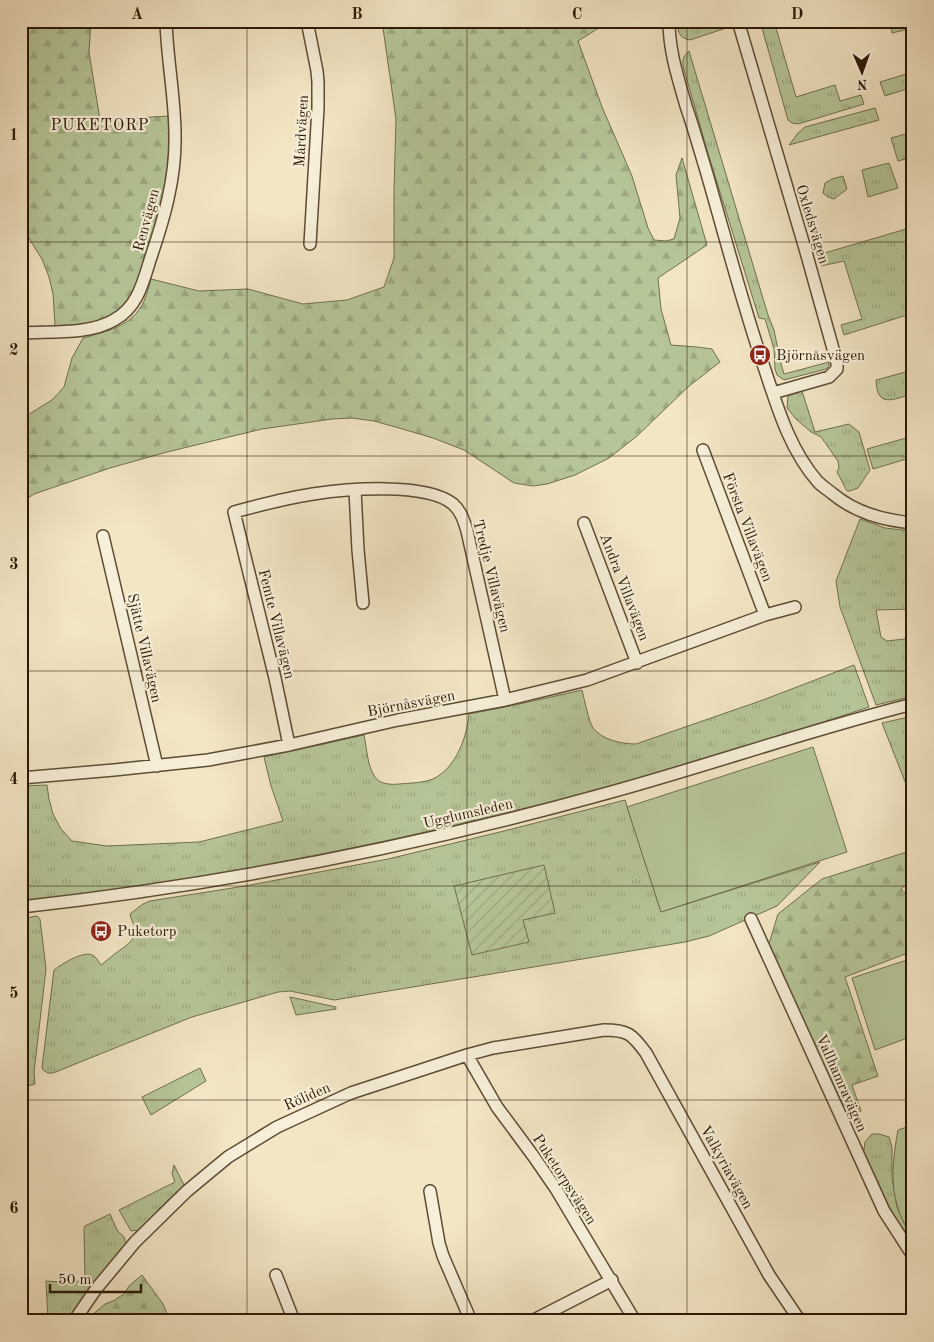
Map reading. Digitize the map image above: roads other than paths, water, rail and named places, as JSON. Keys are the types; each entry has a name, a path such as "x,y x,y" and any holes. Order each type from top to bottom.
{"street":[{"name":"Renvägen","path":"21,333 86,329 113,322 129,309 141,289 164,219 173,172 175,128 166,21"},
{"name":"Mårdvägen","path":"306,21 317,71 318,99 310,244"},
{"path":"669,21 669,40 679,82 748,316 773,393 795,448 818,482 840,500 857,510 886,520 913,523"},
{"name":"Oxledsvägen","path":"738,21 838,363 837,369 829,376 773,393"},
{"name":"Första Villavägen","path":"703,450 765,615"},
{"path":"355,490 363,603"},
{"name":"Tredje Villavägen","path":"234,512 285,499 355,490 398,490 430,494 452,504 459,511 467,531 505,700"},
{"name":"Femte Villavägen","path":"234,512 275,678 289,745"},
{"name":"Andra Villavägen","path":"584,522 637,663"},
{"name":"Sjätte Villavägen","path":"103,536 157,766"},
{"name":"Björnåsvägen","path":"21,778 208,760 289,745 398,720 505,700 587,680 765,615 796,607"},
{"name":"Ugglumsleden","path":"21,907 133,893 226,878 399,845 603,795 913,704"},
{"name":"Vallhamravägen","path":"751,919 884,1211 913,1256"},
{"name":"Röliden","path":"74,1321 96,1289 135,1242 187,1191 228,1157 277,1127 351,1094 467,1055 493,1048 604,1030 625,1032"},
{"name":"Valkyriavägen","path":"625,1032 632,1035 646,1053 769,1274 800,1321"},
{"name":"Puketorpsvägen","path":"467,1055 496,1107 556,1189 635,1321"},
{"path":"430,1191 443,1256 470,1321"},
{"path":"276,1275 294,1321"},
{"path":"532,1321 612,1280"}],"place":[{"name":"Björnåsvägen","path":"760,355"},
{"name":"Puketorp","path":"101,931"}],"district":[{"name":"PUKETORP","path":"100,124"}]}
